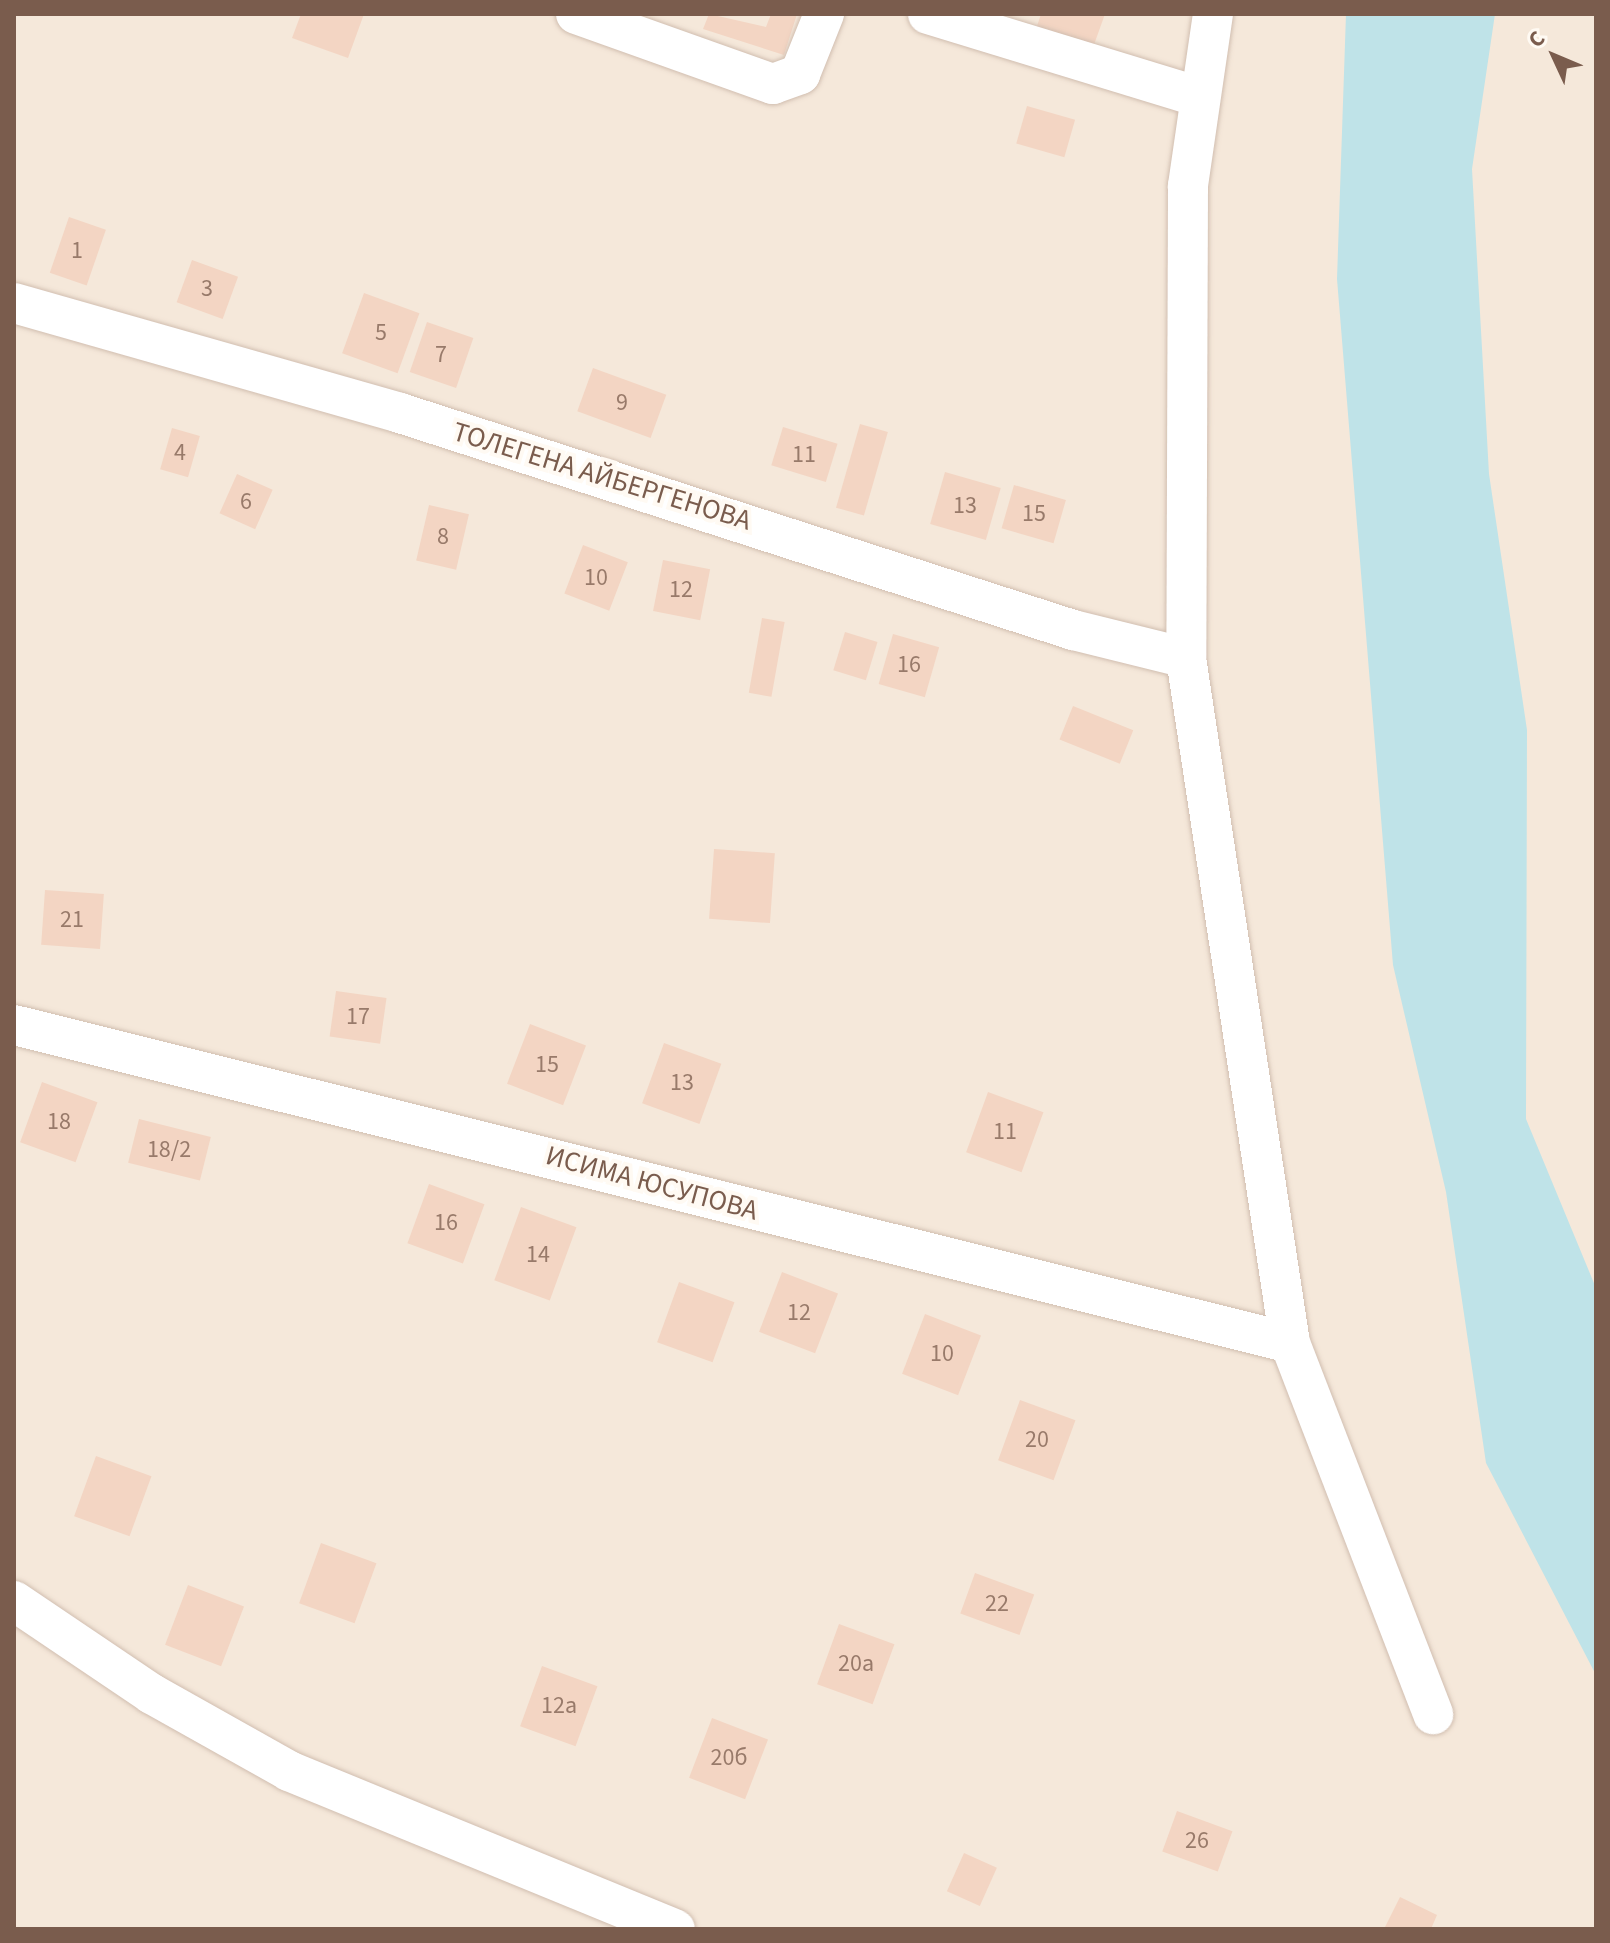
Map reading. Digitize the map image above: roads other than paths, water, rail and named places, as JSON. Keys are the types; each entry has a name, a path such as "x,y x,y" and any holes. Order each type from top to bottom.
{"street":[{"path":"576,14 773,84 800,74 824,14"},
{"path":"928,14 1200,97"},
{"path":"1213,14 1188,186 1186,658 1290,1343 1433,1714"},
{"name":"ТОЛЕГЕНА АЙБЕРГЕНОВА","path":"14,303 400,413 1073,630 1186,658"},
{"name":"ИСИМА ЮСУПОВА","path":"14,1025 1290,1343"},
{"path":"14,1601 152,1694 289,1771 675,1929"}],"water":[{"path":"1346,14 1495,14 1472,169 1489,474 1527,730 1526,1119 1596,1288 1596,1675 1486,1463 1446,1192 1393,965 1337,279"}]}
